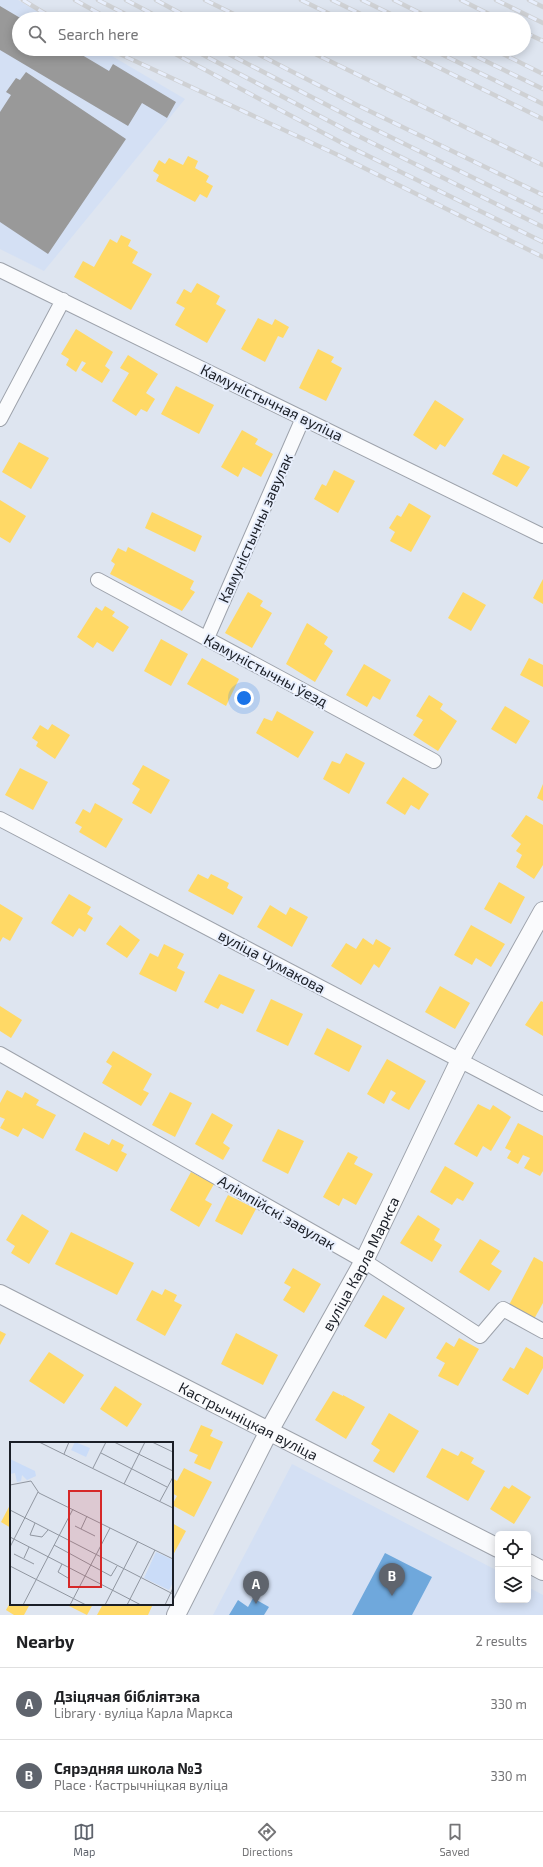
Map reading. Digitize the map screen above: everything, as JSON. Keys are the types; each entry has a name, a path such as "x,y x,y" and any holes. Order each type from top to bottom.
{"street":[{"name":"Камуністычная вуліца","path":"0,270 543,536"},
{"path":"0,419 63,300"},
{"name":"Камуністычны завулак","path":"207,638 303,418"},
{"name":"Камуністычны ўезд","path":"98,580 434,761"},
{"name":"вуліца Чумакова","path":"0,820 543,1104"},
{"name":"вуліца Карла Маркса","path":"176,1615 270,1431 364,1261 460,1060 543,911"},
{"name":"Алімпійскі завулак","path":"0,1054 364,1261 480,1336 503,1309 543,1331"},
{"name":"Кастрычніцкая вуліца","path":"0,1294 495,1546"},
{"path":"531,1565 543,1571"}],"shaded area":[{"path":"0,0 18,0 38,12 12,12 12,56 112,56 185,99 44,271 0,249"},
{"path":"292,1464 495,1569 495,1603 531,1603 531,1589 543,1595 543,1615 213,1615"}],"building: Homes":[{"path":"188,156 198,161 195,168 209,176 206,182 213,186 207,198 200,194 195,202 156,181 159,175 153,171 159,160 165,164 169,158 183,165"},
{"path":"121,235 131,240 128,246 138,252 132,263 152,274 131,310 74,277 83,261 94,267 110,239 117,243"},
{"path":"197,283 220,296 216,304 226,310 207,343 175,325 185,308 176,303 184,289 191,293"},
{"path":"258,318 272,325 275,319 289,327 283,338 278,336 265,362 241,349"},
{"path":"76,329 113,352 105,366 110,370 102,383 81,370 86,363 82,361 76,372 66,365 69,359 61,354"},
{"path":"318,349 334,357 331,362 342,368 326,401 299,388"},
{"path":"128,355 158,374 146,393 155,399 147,412 141,409 136,416 112,401 129,373 120,368"},
{"path":"176,386 214,405 199,434 161,414"},
{"path":"435,400 464,419 445,447 440,444 436,450 413,435"},
{"path":"242,430 258,439 255,444 273,454 261,477 243,467 238,477 221,467"},
{"path":"19,442 49,458 31,489 2,472"},
{"path":"503,454 530,467 517,487 492,474"},
{"path":"334,470 355,481 338,513 314,499 322,484 326,486"},
{"path":"0,500 26,516 10,543 0,537"},
{"path":"409,503 431,516 411,552 390,541 395,532 389,528 397,515 401,517"},
{"path":"152,512 202,536 195,552 145,528"},
{"path":"128,547 194,581 190,589 195,592 182,611 110,574 115,564 111,561 118,548 126,552"},
{"path":"543,579 543,604 533,598"},
{"path":"248,592 263,601 260,606 272,613 252,648 225,633"},
{"path":"463,592 486,605 471,631 448,618"},
{"path":"105,606 115,612 112,616 129,627 113,652 97,642 93,648 77,637 96,607 102,611"},
{"path":"307,623 328,637 324,644 333,651 315,682 286,664"},
{"path":"161,639 188,654 171,686 144,671"},
{"path":"202,658 239,679 226,706 187,684"},
{"path":"529,658 543,665 543,687 520,675"},
{"path":"364,664 391,680 380,700 373,696 367,707 346,695"},
{"path":"429,695 443,704 440,709 457,721 438,751 413,735 423,720 416,716"},
{"path":"505,706 530,721 516,744 491,729"},
{"path":"277,711 314,732 298,758 256,733 264,718 272,721"},
{"path":"52,724 70,735 55,759 36,746 38,742 32,738 40,725 48,730"},
{"path":"346,753 365,763 349,794 323,779 332,761 340,764"},
{"path":"143,765 170,780 151,814 132,803 140,789 132,784"},
{"path":"20,768 48,782 33,810 5,795"},
{"path":"403,777 429,794 419,810 411,805 405,815 386,803"},
{"path":"543,784 543,801 537,798"},
{"path":"95,803 123,819 106,848 79,832 82,827 75,823 83,809 90,813"},
{"path":"526,815 543,825 543,865 534,879 516,867 522,855 516,851 521,844 511,836"},
{"path":"198,874 208,879 211,874 229,883 227,888 243,897 233,915 188,891"},
{"path":"499,882 525,897 511,924 484,909"},
{"path":"69,894 91,907 87,914 93,918 85,932 79,928 73,937 51,923"},
{"path":"0,904 23,918 10,941 3,937 0,942"},
{"path":"270,905 286,915 290,907 308,917 292,947 257,927"},
{"path":"120,925 140,940 127,958 106,944"},
{"path":"471,925 505,944 491,967 476,958 472,965 454,955"},
{"path":"363,938 373,945 376,939 391,948 379,968 374,964 361,985 331,966 346,943 356,949"},
{"path":"164,944 184,954 177,968 185,972 176,992 139,974 150,953 158,957"},
{"path":"219,974 255,990 243,1014 221,1004 218,1009 204,1002"},
{"path":"440,986 470,1003 455,1029 425,1012"},
{"path":"271,999 303,1014 288,1046 256,1031"},
{"path":"541,1001 543,1002 543,1036 525,1025"},
{"path":"0,1006 22,1020 11,1038 0,1031"},
{"path":"327,1028 362,1046 349,1072 314,1054"},
{"path":"113,1051 152,1074 143,1090 149,1093 141,1106 102,1083 112,1066 106,1062"},
{"path":"387,1059 426,1081 409,1110 391,1100 396,1093 391,1090 384,1104 367,1094"},
{"path":"7,1090 22,1098 25,1092 39,1100 36,1105 56,1115 43,1139 23,1128 18,1137 0,1128 5,1119 0,1117 0,1103"},
{"path":"170,1092 192,1103 175,1137 152,1125"},
{"path":"478,1104 490,1110 493,1105 511,1117 491,1151 483,1146 477,1157 454,1144"},
{"path":"212,1113 233,1125 223,1143 230,1148 223,1160 195,1144"},
{"path":"518,1123 543,1136 543,1171 540,1176 524,1168 530,1158 523,1155 518,1164 507,1158 511,1151 505,1148"},
{"path":"278,1129 304,1141 288,1174 262,1161"},
{"path":"84,1132 109,1145 112,1139 124,1145 121,1151 127,1154 117,1172 75,1150"},
{"path":"348,1152 358,1157 354,1164 373,1174 356,1205 343,1198 339,1206 323,1197"},
{"path":"445,1166 474,1183 463,1201 457,1198 452,1205 430,1192"},
{"path":"191,1172 214,1184 205,1200 212,1204 199,1227 170,1210"},
{"path":"228,1195 256,1209 242,1235 215,1221"},
{"path":"22,1214 49,1231 29,1264 11,1253 15,1246 6,1240"},
{"path":"418,1215 440,1229 434,1240 442,1245 432,1262 400,1243"},
{"path":"71,1232 134,1263 117,1295 55,1264"},
{"path":"480,1239 500,1251 491,1264 502,1271 489,1291 459,1272"},
{"path":"534,1257 543,1262 543,1303 534,1319 509,1305"},
{"path":"293,1268 321,1284 304,1313 283,1300 291,1287 284,1283"},
{"path":"165,1289 177,1295 174,1301 182,1305 165,1336 136,1320 152,1290 162,1295"},
{"path":"383,1295 405,1308 386,1339 364,1326"},
{"path":"0,1331 6,1334 0,1345"},
{"path":"236,1333 278,1355 263,1385 221,1364"},
{"path":"459,1338 479,1349 458,1386 438,1376 445,1363 436,1358 446,1342 454,1347"},
{"path":"526,1347 543,1357 543,1368 528,1395 502,1380 510,1367 514,1369"},
{"path":"49,1352 84,1375 64,1404 29,1381"},
{"path":"115,1386 142,1404 127,1427 100,1409"},
{"path":"333,1391 365,1407 346,1439 315,1420"},
{"path":"389,1413 419,1431 394,1473 373,1461 380,1450 371,1444"},
{"path":"201,1425 213,1430 210,1436 223,1442 210,1470 194,1463 198,1455 189,1451"},
{"path":"442,1448 458,1456 461,1451 474,1458 471,1463 485,1471 468,1501 426,1477"},
{"path":"184,1468 212,1482 194,1517 173,1506 177,1496 173,1494 173,1479 177,1481"},
{"path":"512,1485 531,1497 514,1524 490,1509 504,1486 509,1489"},
{"path":"10,1505 10,1527 1,1522"},
{"path":"173,1524 186,1531 173,1555"},
{"path":"10,1603 10,1605 29,1605 24,1615 14,1615 6,1610"},
{"path":"70,1605 92,1605 87,1615"},
{"path":"102,1605 153,1605 148,1615 97,1615"}],"building: Schools":[{"path":"385,1553 432,1577 412,1615 352,1615"},
{"path":"253,1598 269,1607 264,1615 229,1615 238,1600 248,1607"}],"building: Industry":[{"path":"0,6 12,13 12,56 84,56 109,71 113,64 176,102 167,118 142,103 128,126 0,50"},
{"path":"26,72 126,139 48,254 0,222 0,112 11,95 6,92 16,78 20,80"}],"railway":[{"path":"23,0 43,12"},
{"path":"75,0 96,12"},
{"path":"98,0 121,12"},
{"path":"126,0 149,12"},
{"path":"156,0 178,12"},
{"path":"205,0 230,12"},
{"path":"301,0 326,12"},
{"path":"332,0 357,12"},
{"path":"362,0 387,12"},
{"path":"394,0 418,12"},
{"path":"461,0 485,12"},
{"path":"496,0 521,12"},
{"path":"529,0 543,7"},
{"path":"531,17 543,23"},
{"path":"531,35 543,41"},
{"path":"124,56 338,155 543,257"},
{"path":"179,56 344,144 543,242"},
{"path":"205,56 348,131 543,227"},
{"path":"232,56 354,119 543,212"},
{"path":"262,56 357,105 543,195"},
{"path":"319,56 543,165"},
{"path":"415,56 543,119"},
{"path":"445,56 543,104"},
{"path":"475,56 543,89"},
{"path":"507,56 543,74"}],"place":[{"name":"Сярэдняя школа №3","path":"392,1596"},
{"name":"Дзіцячая бібліятэка","path":"256,1604"}]}
